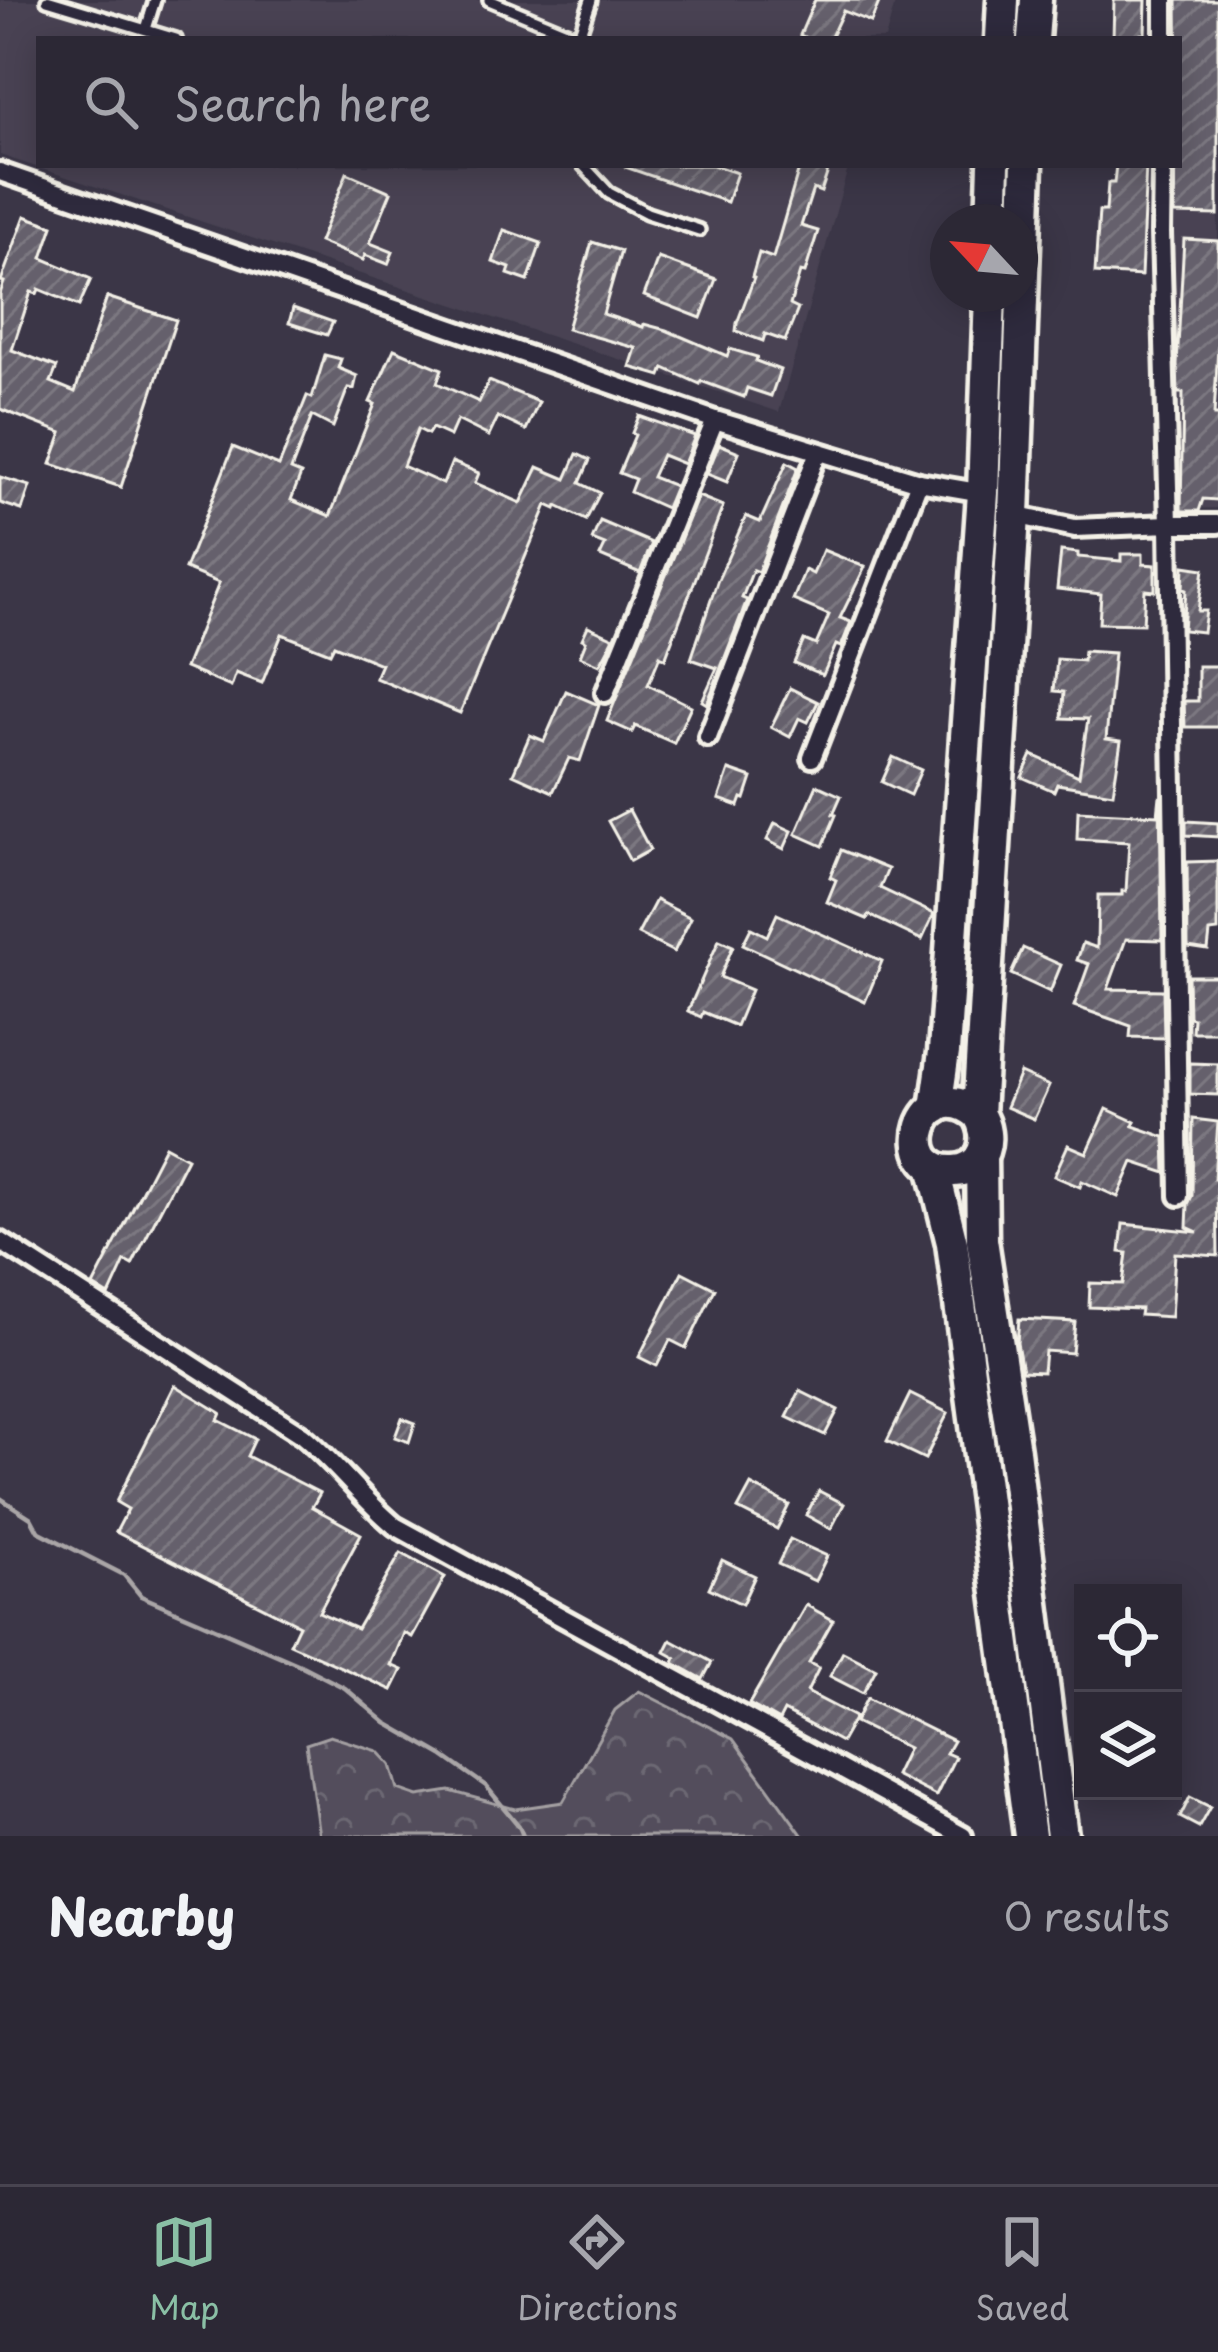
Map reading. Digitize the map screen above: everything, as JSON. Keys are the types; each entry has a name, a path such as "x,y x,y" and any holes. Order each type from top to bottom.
{"highway":[{"path":"1001,36 1004,0"},
{"path":"1033,36 1036,0"},
{"path":"993,204 994,168"},
{"path":"978,1114 1014,515 1027,168"},
{"path":"936,1108 944,1052 983,493 989,312"},
{"path":"981,1156 959,1171 934,1166 922,1153 918,1136 923,1120 944,1104 962,1104 978,1114 987,1139 979,1185 982,1240 1014,1451 1062,1836"},
{"path":"934,1166 952,1243 1030,1836"}],"street":[{"path":"1164,0 1164,36"},
{"path":"1162,168 1179,1196"},
{"path":"0,172 715,420 919,482 983,493"},
{"path":"605,693 715,420"},
{"path":"708,737 818,452"},
{"path":"812,758 919,482"},
{"path":"1014,515 1061,527 1218,524"},
{"path":"0,1241 302,1436 394,1526 964,1836"}],"lane":[{"path":"47,0 167,36"},
{"path":"146,29 155,0"},
{"path":"489,0 573,36"},
{"path":"579,36 591,0"},
{"path":"586,168 609,194 699,230"}],"shaded area":[{"path":"0,0 896,0 886,36 36,36 36,167 0,155"},
{"path":"39,168 848,168 779,412"},
{"path":"1173,206 1218,206 1218,508 1178,509"}],"green space":[{"path":"639,1691 733,1739 803,1836 319,1836 306,1744 330,1736 378,1751 391,1765 398,1789 418,1796 450,1791 515,1809 563,1802 615,1710"}],"building":[{"path":"815,0 880,0 871,22 843,11 831,36 800,35"},
{"path":"1114,0 1146,0 1145,34 1113,36"},
{"path":"1177,0 1218,0 1218,215 1174,214 1175,168 1182,168 1182,36 1177,36"},
{"path":"628,168 722,168 737,173 727,202"},
{"path":"799,168 829,168 821,192 813,189 801,226 818,231 790,305 798,309 785,341 765,334 763,341 736,331 759,253 773,258"},
{"path":"1116,168 1146,168 1141,276 1095,273 1099,211 1106,211 1108,183 1114,183"},
{"path":"347,173 391,192 370,243 393,252 388,264 365,255 363,260 319,242"},
{"path":"25,216 53,226 42,258 91,279 79,306 39,289 37,294 31,292 12,350 57,367 51,382 75,392 107,297 176,320 121,487 51,464 62,433 0,409 1,281"},
{"path":"504,230 541,243 528,281 493,262"},
{"path":"1184,239 1218,241 1217,500 1203,499 1199,511 1181,511 1183,393 1178,393 1177,364"},
{"path":"592,242 621,251 603,314 666,330 727,356 730,349 757,357 756,361 780,370 771,396 747,388 744,397 664,368 661,376 630,367 636,348 567,329"},
{"path":"658,258 716,279 701,318 644,296"},
{"path":"293,308 333,322 327,335 289,323"},
{"path":"394,349 442,369 437,383 479,402 489,381 539,402 526,430 498,417 489,436 457,420 450,436 432,428 428,434 418,429 403,466 443,484 452,462 479,473 475,483 521,503 538,467 566,479 577,454 590,460 580,483 600,493 586,520 547,505 460,713 375,678 381,664 334,645 330,653 282,634 262,683 236,673 231,687 185,668 219,583 185,569 233,447 279,466 307,396 312,398 325,355 341,359 338,368 357,376 354,389 348,388 333,427 312,416 291,470 301,474 291,500 330,516"},
{"path":"639,416 695,436 684,464 662,455 652,477 675,486 666,508 630,492 635,479 619,473"},
{"path":"719,444 739,452 727,482 707,474"},
{"path":"787,462 798,468 758,572 753,570 742,598 747,600 707,704 702,701 717,668 691,659 746,516 760,522"},
{"path":"0,477 30,486 22,510 0,503"},
{"path":"698,496 723,506 665,659 660,656 648,685 691,706 674,743 635,726 632,732 607,721"},
{"path":"600,521 652,543 640,573 600,556 605,545 592,540"},
{"path":"823,550 865,567 840,618 851,622 823,675 794,663 804,640 816,645 829,615 793,600 805,570 813,574"},
{"path":"1061,551 1121,561 1121,554 1143,554 1143,564 1155,565 1155,591 1145,590 1143,624 1099,623 1101,594 1057,589"},
{"path":"1184,566 1204,569 1198,611 1206,611 1203,632 1183,630"},
{"path":"588,626 614,638 600,665 580,656"},
{"path":"1084,651 1114,653 1106,739 1121,741 1113,793 1057,784 1054,791 1022,777 1032,755 1079,776 1088,719 1062,718 1064,692 1054,691 1057,659 1083,661"},
{"path":"1198,666 1218,666 1218,727 1185,727 1184,701 1198,701"},
{"path":"790,688 818,702 808,722 799,718 790,737 771,727"},
{"path":"566,691 599,705 580,761 569,758 553,792 513,774 530,735 544,741"},
{"path":"893,757 921,770 910,795 882,782"},
{"path":"729,770 752,778 739,806 719,799"},
{"path":"817,785 841,796 823,846 796,834"},
{"path":"1160,796 1162,940 1126,939 1108,989 1163,990 1164,1038 1130,1037 1131,1026 1074,1006 1089,964 1077,960 1083,943 1097,948 1098,895 1126,891 1129,842 1077,839 1078,811 1158,815"},
{"path":"629,810 650,850 630,861 608,821"},
{"path":"1186,821 1218,823 1218,837 1186,835"},
{"path":"775,823 792,831 784,849 767,840"},
{"path":"841,850 888,869 880,888 934,914 922,940 827,902 836,880 830,877"},
{"path":"1218,861 1218,931 1210,932 1208,950 1188,947 1187,862"},
{"path":"656,900 691,918 674,952 638,934"},
{"path":"777,914 882,961 865,1002 743,944 751,928 767,936"},
{"path":"719,940 733,946 720,977 751,990 736,1026 688,1011"},
{"path":"1023,948 1061,965 1050,992 1011,974"},
{"path":"1188,976 1218,976 1218,1032 1192,1032"},
{"path":"1190,1063 1218,1064 1218,1095 1190,1094"},
{"path":"1020,1073 1049,1086 1034,1119 1006,1107"},
{"path":"1107,1109 1135,1122 1133,1126 1165,1137 1166,1173 1133,1162 1118,1197 1082,1181 1080,1187 1054,1176 1068,1145 1087,1153"},
{"path":"1193,1119 1218,1122 1214,1179 1218,1256 1175,1253 1171,1317 1140,1315 1141,1309 1089,1307 1090,1283 1123,1284 1127,1253 1120,1252 1123,1224 1198,1232 1187,1227"},
{"path":"165,1146 187,1158 132,1265 125,1261 109,1296 93,1286"},
{"path":"682,1272 715,1289 686,1348 670,1340 657,1366 639,1357"},
{"path":"1019,1319 1075,1322 1072,1353 1045,1351 1043,1372 1022,1371"},
{"path":"175,1385 221,1413 218,1420 255,1439 247,1456 320,1493 312,1507 361,1534 319,1612 357,1629 401,1553 445,1577 412,1637 404,1633 391,1665 402,1670 392,1690 290,1644 299,1625 116,1532 128,1509 116,1502"},
{"path":"800,1391 838,1410 825,1435 787,1417"},
{"path":"910,1394 948,1413 925,1459 887,1441"},
{"path":"402,1418 415,1423 409,1442 395,1437"},
{"path":"751,1485 789,1505 777,1529 738,1509"},
{"path":"819,1491 844,1504 831,1529 806,1515"},
{"path":"790,1539 827,1556 815,1581 778,1564"},
{"path":"722,1560 755,1576 742,1604 709,1588"},
{"path":"806,1605 833,1620 809,1663 819,1668 807,1692 855,1717 841,1742 784,1711 779,1721 749,1704"},
{"path":"671,1640 712,1662 703,1679 674,1663 676,1658 665,1652"},
{"path":"843,1652 876,1669 863,1693 830,1676"},
{"path":"867,1698 953,1741 946,1753 955,1757 936,1796 895,1775 908,1748 855,1722"},
{"path":"1190,1797 1210,1807 1199,1827 1180,1817"}],"waterway":[{"path":"0,1498 31,1518 38,1531 124,1575 141,1596 345,1688 386,1723 486,1786 523,1836"}]}
